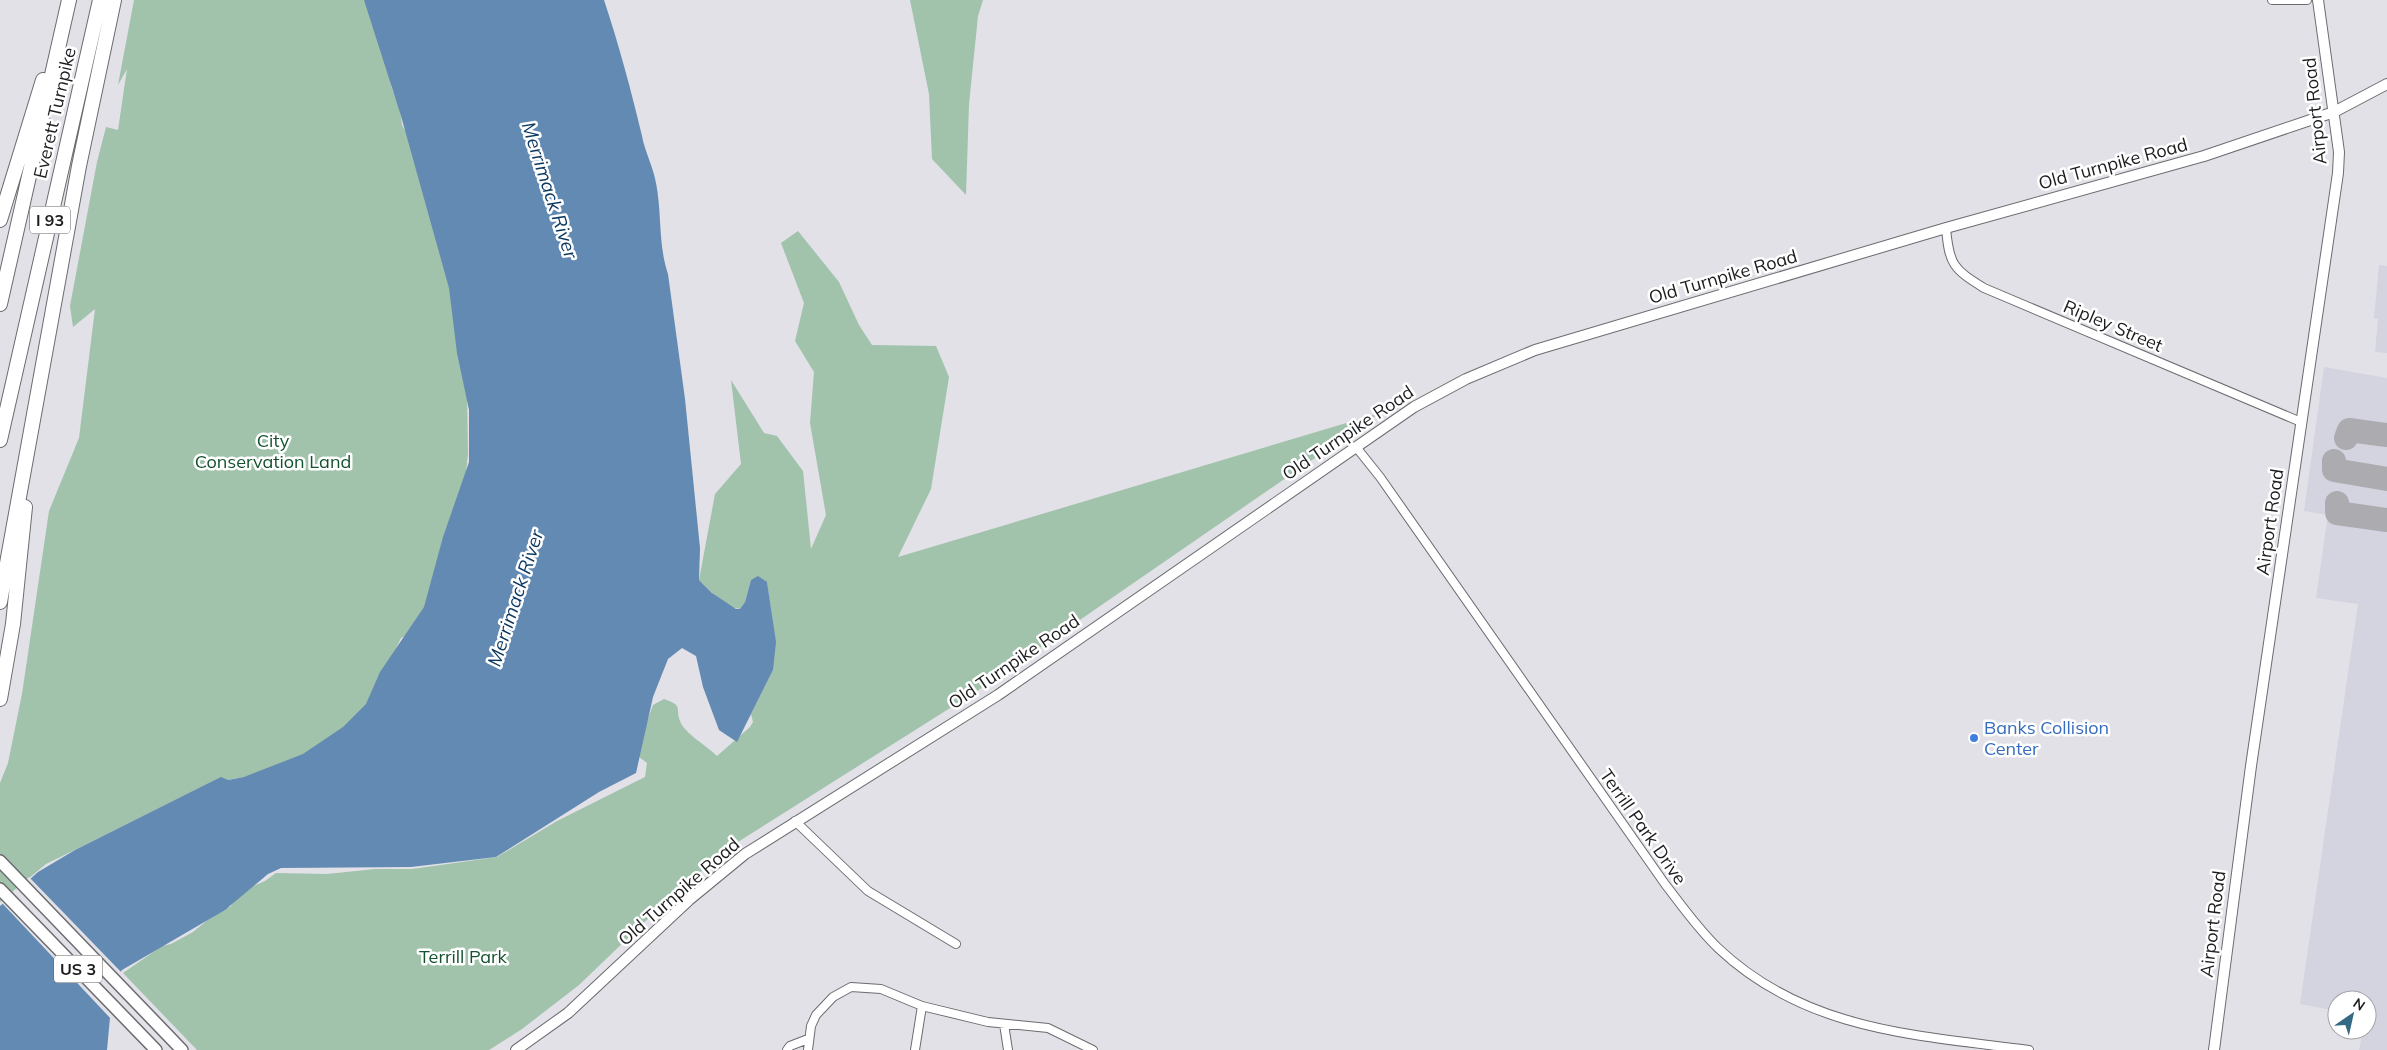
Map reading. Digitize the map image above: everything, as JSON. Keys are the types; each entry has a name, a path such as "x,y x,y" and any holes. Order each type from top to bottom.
{"highway":[{"name":"Everett Turnpike","path":"0,440 100,0"},
{"path":"0,602 79,166 114,0"},
{"name":"Everett Turnpike","path":"0,304 68,5"},
{"path":"0,220 35,102 68,5"},
{"path":"0,699 13,624 37,394"}],"main road":[{"name":"US 3","path":"0,861 182,1050"},
{"name":"US 3","path":"0,889 156,1050"}],"street":[{"path":"2272,0 2306,0"},
{"name":"Airport Road","path":"2214,1050 2251,766 2338,173 2339,152 2318,0"},
{"name":"Old Turnpike Road","path":"516,1050 568,1013 696,894 745,854 998,694 1356,447 1444,389 1491,367 1535,350 1946,228 2204,156 2334,112 2387,84"},
{"name":"Ripley Street","path":"1946,228 1948,253 1952,262 1966,278 1984,288 2301,422"},
{"name":"Terrill Park Drive","path":"1356,447 1380,477 1665,884 1696,925 1718,948 1766,985 1802,1004 1852,1023 1921,1036 2029,1050"},
{"path":"795,821 868,891 956,944"},
{"path":"808,1050 808,1039 816,1015 834,997 851,987 880,989 922,1006 988,1022 1048,1028 1093,1050"},
{"path":"915,1050 922,1006"},
{"path":"1004,1024 1008,1050"},
{"path":"786,1050 790,1046 808,1039"}],"shaded area":[{"path":"2379,265 2387,266 2387,353 2375,352 2378,319 2374,318"},
{"path":"2324,367 2387,378 2387,1050 2359,1050 2361,1040 2377,1040 2377,990 2327,990 2327,1009 2300,1004 2358,604 2316,598 2328,515 2304,511"}],"green space":[{"name":"City Conservation Land","path":"134,0 370,0 392,89 400,110 402,125 411,141 441,235 467,391 468,454 464,491 451,554 413,632 401,638 371,700 331,748 265,774 232,779 205,786 46,864 0,902 0,783 8,763 22,694 49,511 79,438 95,309 73,327 70,306 97,162 106,127 118,130 127,69 118,85"},
{"path":"910,0 983,0 978,16 969,104 966,195 932,159 929,94"},
{"name":"Terrill Park","path":"798,231 839,282 859,325 872,345 936,346 949,377 931,489 898,557 1380,413 977,691 741,840 679,889 579,985 522,1029 489,1050 197,1050 123,973 162,946 171,944 193,932 221,909 230,907 244,890 265,881 276,873 327,874 375,869 412,869 497,857 557,821 645,777 647,763 635,754 653,705 664,699 677,706 680,721 686,730 717,756 750,727 753,722 751,714 773,670 773,624 767,582 751,580 745,602 740,609 724,602 699,580 715,494 741,464 731,380 764,433 777,436 803,471 811,549 826,515 810,423 814,372 795,341 804,303 781,243"}],"water":[{"name":"Merrimack River","path":"364,0 604,0 656,183 661,240 668,274 685,399 700,548 699,580 712,593 736,609 740,609 745,602 751,580 758,576 767,582 776,642 773,670 737,742 719,730 703,687 696,656 682,648 668,659 653,697 636,773 599,792 496,857 411,867 281,868 268,874 225,910 122,970 113,985 107,1050 0,1050 0,906 38,872 75,850 221,777 228,780 244,777 303,754 343,727 366,704 380,672 424,607 443,537 469,462 469,410 457,353 449,288 401,116"}],"pier":[{"path":"29,877 123,974 116,986 112,1020 1,902"}],"taxiway":[{"path":"2346,438 2349,430 2387,435"},
{"path":"2334,461 2334,470 2387,479"},
{"path":"2337,503 2337,513 2387,520"}],"place":[{"name":"Banks Collision Center","path":"1974,738"}]}
